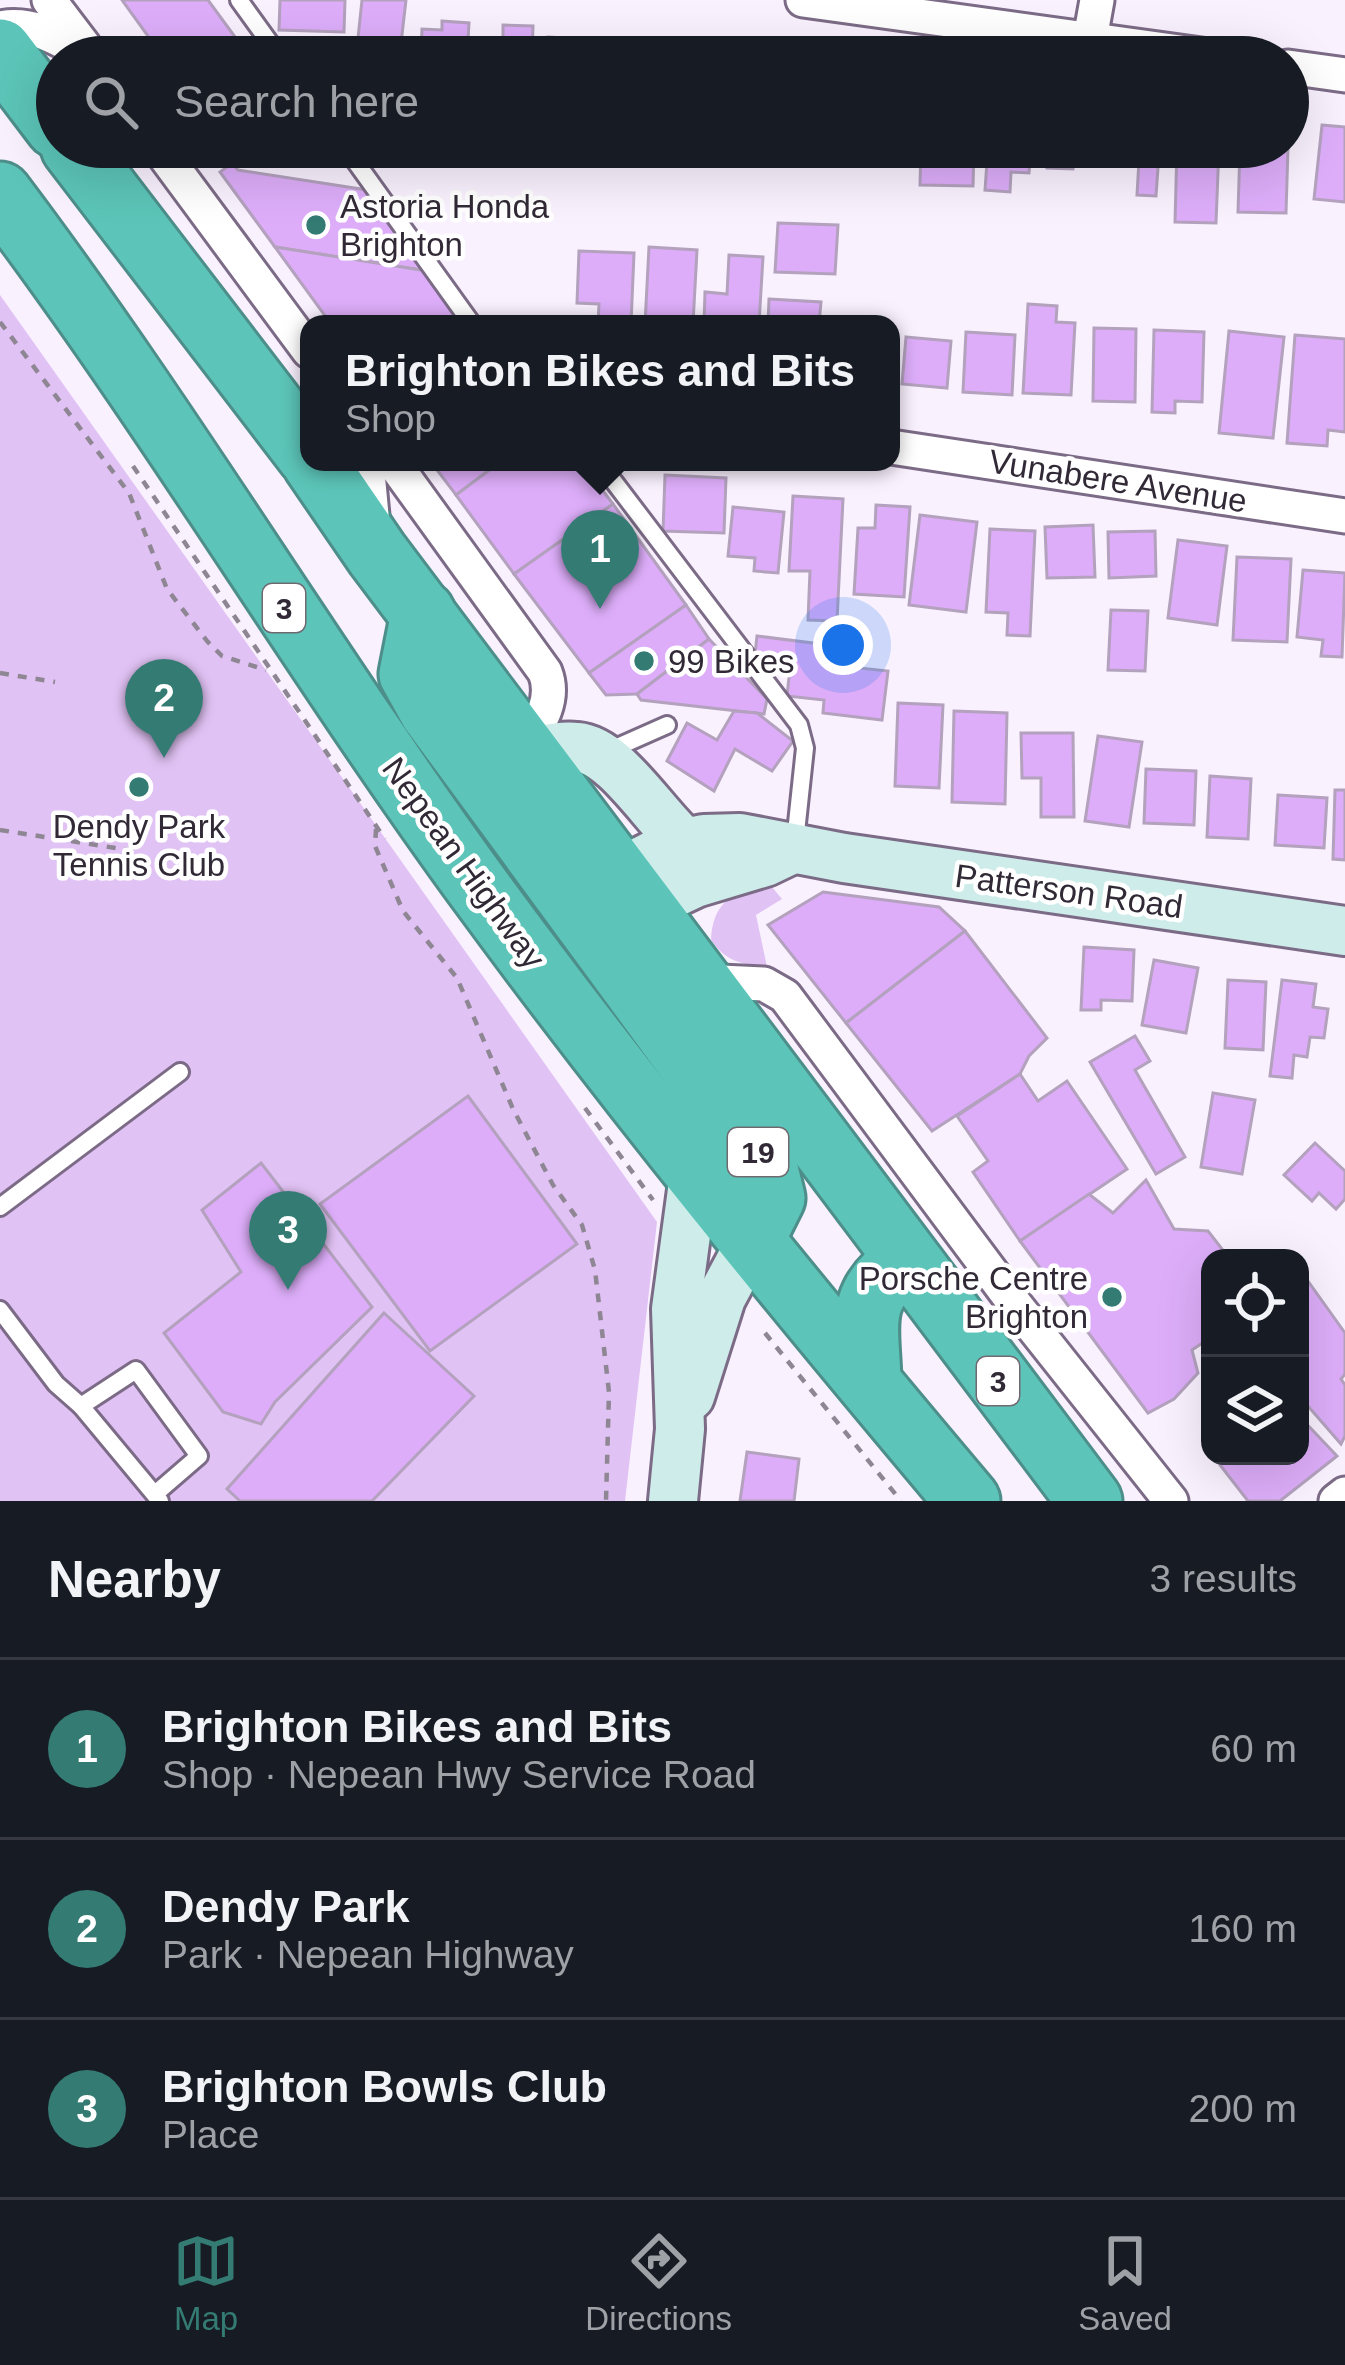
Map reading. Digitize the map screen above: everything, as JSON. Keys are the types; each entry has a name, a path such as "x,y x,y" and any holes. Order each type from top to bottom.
{"highway":[{"path":"0,51 36,98"},
{"name":"3","path":"89,168 300,443"},
{"name":"Nepean Highway","path":"0,194 57,269 370,735 590,1038 968,1501"},
{"name":"3","path":"320,471 526,750 607,903 699,981 1090,1501"},
{"name":"19","path":"423,614 411,674 472,767 607,903 765,1165 773,1198 752,1240"},
{"path":"519,941 607,903"},
{"path":"868,1382 868,1300 882,1278 906,1261"}],"street":[{"path":"49,0 76,36"},
{"path":"802,0 1068,36"},
{"path":"1091,36 1097,0"},
{"path":"0,28 36,29 50,36"},
{"path":"1309,70 1345,75"},
{"path":"174,168 300,339"},
{"name":"Vunabere Avenue","path":"900,448 1345,516"},
{"path":"368,471 377,554"},
{"path":"400,471 545,672 548,704 526,750 574,747 599,754 684,842"},
{"name":"Patterson Road","path":"607,903 656,853 684,842 740,838 1345,931"},
{"path":"607,903 695,883 794,848"},
{"path":"699,981 764,984 785,995 1017,1306 1171,1501"},
{"name":"19","path":"673,1501 680,1430 676,1310 695,1168"},
{"name":"19","path":"680,1430 716,1313 752,1240"},
{"path":"906,1261 981,1284 1017,1306"},
{"path":"1336,1501 1345,1494"}],"lane":[{"path":"239,0 265,36"},
{"path":"359,168 465,315"},
{"path":"606,471 799,724 805,748 794,848"},
{"path":"599,754 668,724"},
{"path":"0,1207 180,1072"},
{"path":"0,1310 56,1384 81,1406 157,1497 200,1456 136,1370 81,1406"}],"path":[{"path":"0,322 130,493 167,589 207,641 222,656 277,670"},
{"path":"0,673 55,682"},
{"path":"380,818 375,846 403,911 457,978 513,1109 553,1185 582,1225 595,1270 609,1393 606,1501"},
{"path":"0,830 141,852"},
{"path":"756,1321 901,1501"}],"shaded area":[{"path":"0,295 657,1222 625,1501 0,1501"},
{"path":"767,881 782,899 756,915 767,967 735,961 711,940 716,916 727,900"}],"building":[{"path":"122,0 208,0 234,36 148,36"},
{"path":"280,0 345,0 344,32 279,30"},
{"path":"362,0 406,0 402,36 358,36"},
{"path":"442,21 469,23 468,36 422,36 422,29 442,30"},
{"path":"503,25 533,26 533,36 503,36"},
{"path":"1322,125 1345,127 1345,202 1314,199"},
{"path":"236,168 367,190 427,271 275,247 220,172"},
{"path":"920,168 973,168 973,186 920,185"},
{"path":"987,168 1029,168 1029,173 1011,172 1010,192 985,190"},
{"path":"1139,168 1158,168 1156,196 1137,195"},
{"path":"1176,168 1218,168 1216,223 1175,222"},
{"path":"1239,168 1287,168 1286,213 1238,212"},
{"path":"778,223 838,225 835,274 775,272"},
{"path":"275,247 427,271 459,315 324,315"},
{"path":"649,247 697,250 693,315 645,315"},
{"path":"579,251 634,253 631,315 598,315 599,304 577,303"},
{"path":"729,255 763,257 760,315 704,315 705,292 727,294"},
{"path":"769,299 821,302 820,315 768,315"},
{"path":"1028,304 1057,306 1056,322 1075,323 1071,395 1023,393"},
{"path":"1094,328 1136,329 1135,402 1093,401"},
{"path":"1154,330 1204,332 1202,402 1175,401 1175,413 1152,412"},
{"path":"1229,331 1284,337 1273,438 1219,433"},
{"path":"966,332 1015,335 1012,395 963,392"},
{"path":"1295,335 1345,339 1345,432 1328,430 1327,446 1287,443"},
{"path":"906,337 951,341 947,388 902,384"},
{"path":"438,471 488,471 456,495"},
{"path":"488,471 588,471 613,504 514,574 456,495"},
{"path":"665,475 726,478 724,533 663,531"},
{"path":"793,496 843,499 837,621 808,620 810,571 789,571"},
{"path":"613,504 686,605 589,673 514,574"},
{"path":"876,505 910,507 904,597 854,594 858,528 875,528"},
{"path":"733,507 784,512 778,573 754,571 755,558 728,556"},
{"path":"920,515 977,522 966,612 909,605"},
{"path":"1093,525 1095,577 1047,578 1045,527"},
{"path":"990,529 1035,531 1030,636 1007,635 1008,613 986,612"},
{"path":"1155,531 1156,576 1109,578 1108,532"},
{"path":"1178,540 1227,546 1217,625 1168,618"},
{"path":"1237,557 1291,559 1287,642 1233,640"},
{"path":"1303,570 1345,573 1342,657 1321,656 1323,640 1297,637"},
{"path":"686,605 709,639 637,694 606,695 589,673"},
{"path":"1111,610 1148,611 1145,671 1108,670"},
{"path":"757,636 861,649 859,668 888,671 882,720 823,713 824,700 787,696 790,668 754,663"},
{"path":"709,639 767,699 764,714 641,700 637,694"},
{"path":"898,703 943,705 939,788 895,786"},
{"path":"734,711 757,713 793,741 772,771 735,749 714,791 667,761 687,723 717,740"},
{"path":"954,711 1007,713 1005,804 952,802"},
{"path":"1021,733 1073,733 1074,817 1041,817 1041,778 1022,778"},
{"path":"1098,736 1142,742 1129,827 1085,821"},
{"path":"1146,769 1196,771 1194,825 1144,823"},
{"path":"1210,776 1251,779 1248,839 1207,837"},
{"path":"1335,790 1345,790 1345,860 1333,859"},
{"path":"1278,795 1327,798 1324,848 1275,845"},
{"path":"823,892 939,907 965,931 846,1023 768,925"},
{"path":"965,931 1047,1038 1029,1056 1020,1074 932,1131 846,1023"},
{"path":"1084,947 1134,950 1132,1001 1101,1000 1101,1010 1081,1010"},
{"path":"1154,960 1198,968 1186,1033 1142,1025"},
{"path":"1228,980 1266,982 1263,1050 1225,1048"},
{"path":"1282,980 1316,984 1313,1007 1328,1009 1324,1038 1310,1037 1307,1057 1294,1055 1292,1078 1270,1076"},
{"path":"1135,1036 1150,1061 1135,1070 1185,1157 1156,1174 1090,1062"},
{"path":"1020,1074 1038,1101 1067,1081 1127,1169 1020,1241 973,1172 988,1161 957,1116"},
{"path":"1213,1093 1255,1100 1242,1174 1201,1167"},
{"path":"468,1096 577,1244 430,1351 320,1204"},
{"path":"1315,1143 1345,1171 1345,1199 1336,1209 1319,1193 1312,1201 1284,1175"},
{"path":"261,1163 372,1307 275,1402 261,1424 223,1412 164,1333 241,1272 202,1210"},
{"path":"1146,1180 1174,1229 1208,1231 1222,1249 1201,1249 1201,1344 1192,1350 1198,1373 1174,1399 1148,1413 1020,1241 1089,1194 1113,1213"},
{"path":"1309,1283 1345,1333 1341,1379 1345,1436 1341,1444 1309,1407"},
{"path":"384,1313 474,1396 372,1501 240,1501 227,1489"},
{"path":"1309,1426 1337,1456 1280,1501 1248,1501 1220,1465 1309,1465"},
{"path":"747,1452 799,1459 794,1501 740,1501"}],"place":[{"name":"Astoria Honda Brighton","path":"316,225"},
{"name":"Brighton Bikes and Bits","path":"600,609"},
{"name":"99 Bikes","path":"644,661"},
{"name":"Dendy Park","path":"164,758"},
{"name":"Dendy Park Tennis Club","path":"139,787"},
{"name":"Brighton Bowls Club","path":"288,1290"},
{"name":"Porsche Centre Brighton","path":"1112,1297"}]}
